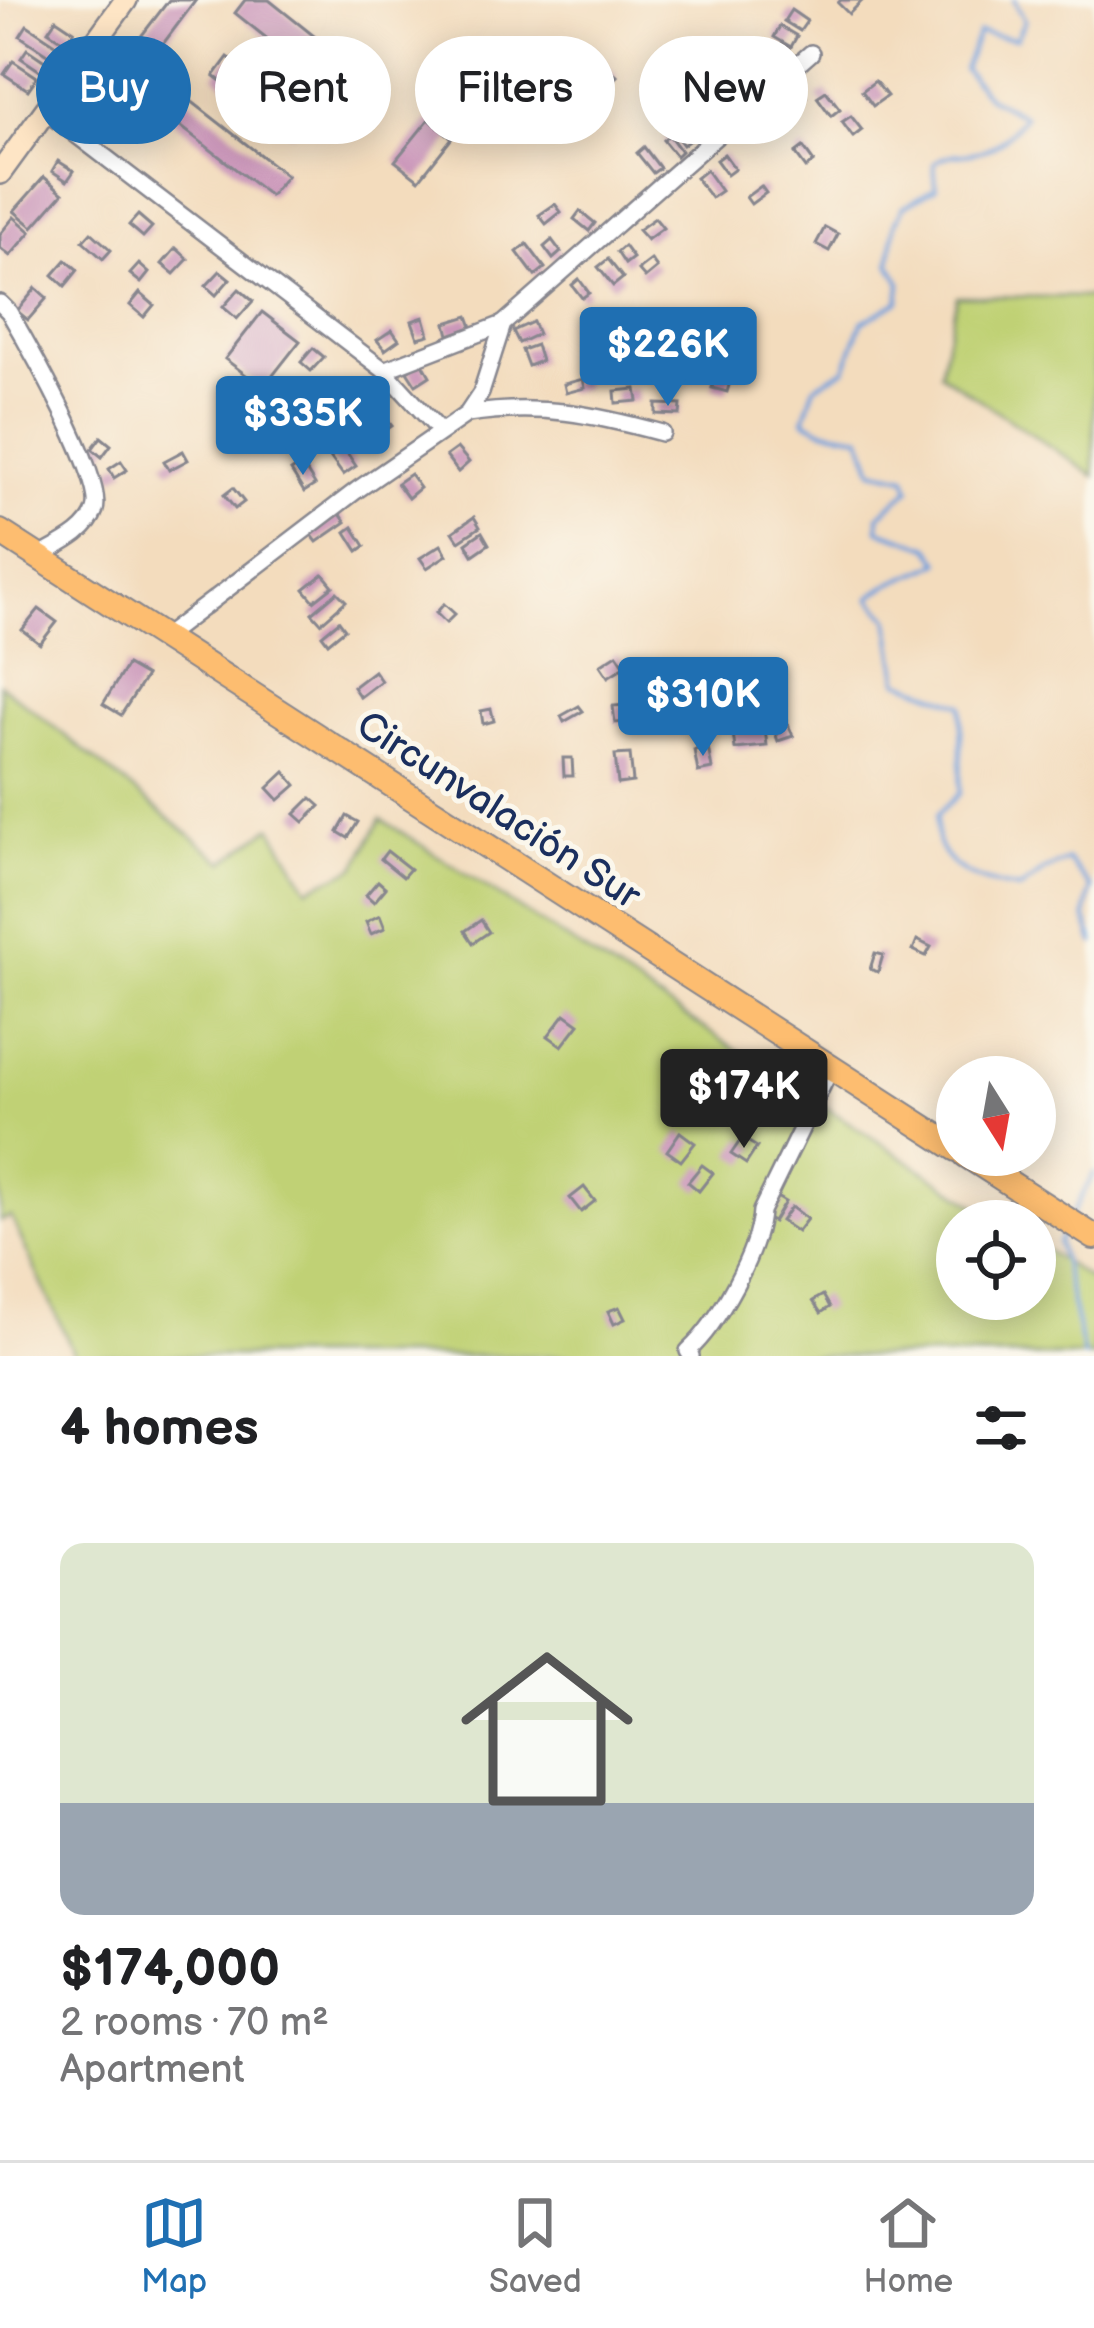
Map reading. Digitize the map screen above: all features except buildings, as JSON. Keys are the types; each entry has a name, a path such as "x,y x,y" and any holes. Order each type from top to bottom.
{"main road":[{"path":"100,36 126,0"},
{"path":"0,172 36,123"},
{"name":"Circunvalación Sur","path":"0,532 936,1136"},
{"path":"998,1176 1094,1238"}],"street":[{"path":"384,370 503,324 811,53"},
{"path":"88,144 384,370 440,431"},
{"path":"0,303 53,393 97,500 92,517 76,536 38,557"},
{"path":"163,638 467,414 481,393 503,324"},
{"path":"467,414 576,410 662,433"},
{"path":"691,1356 688,1351 703,1337 760,1236 761,1210 831,1068"}],"green space":[{"path":"957,296 1094,297 1094,476 940,373"},
{"path":"0,684 224,862 271,827 308,888 356,867 381,819 969,1200 936,1200 936,1320 1056,1320 1056,1257 1094,1282 1094,1356 75,1356 11,1217 0,1221"}],"waterway":[{"path":"1014,0 1025,20 1016,39 979,33 964,69 988,97 1024,116 990,147 934,163 936,188 903,207 895,224 890,264 901,283 899,301 862,322 845,369 815,386 804,420 823,430 861,436 873,470 906,477 910,489 879,515 879,530 930,547 940,562 870,598 889,618 899,681 962,705 960,793 937,815 944,855 973,877 1020,889 1068,860 1091,888 1085,916 1094,943"},
{"path":"1073,1213 1094,1173"},
{"path":"1065,1229 1058,1242 1084,1356"}]}
